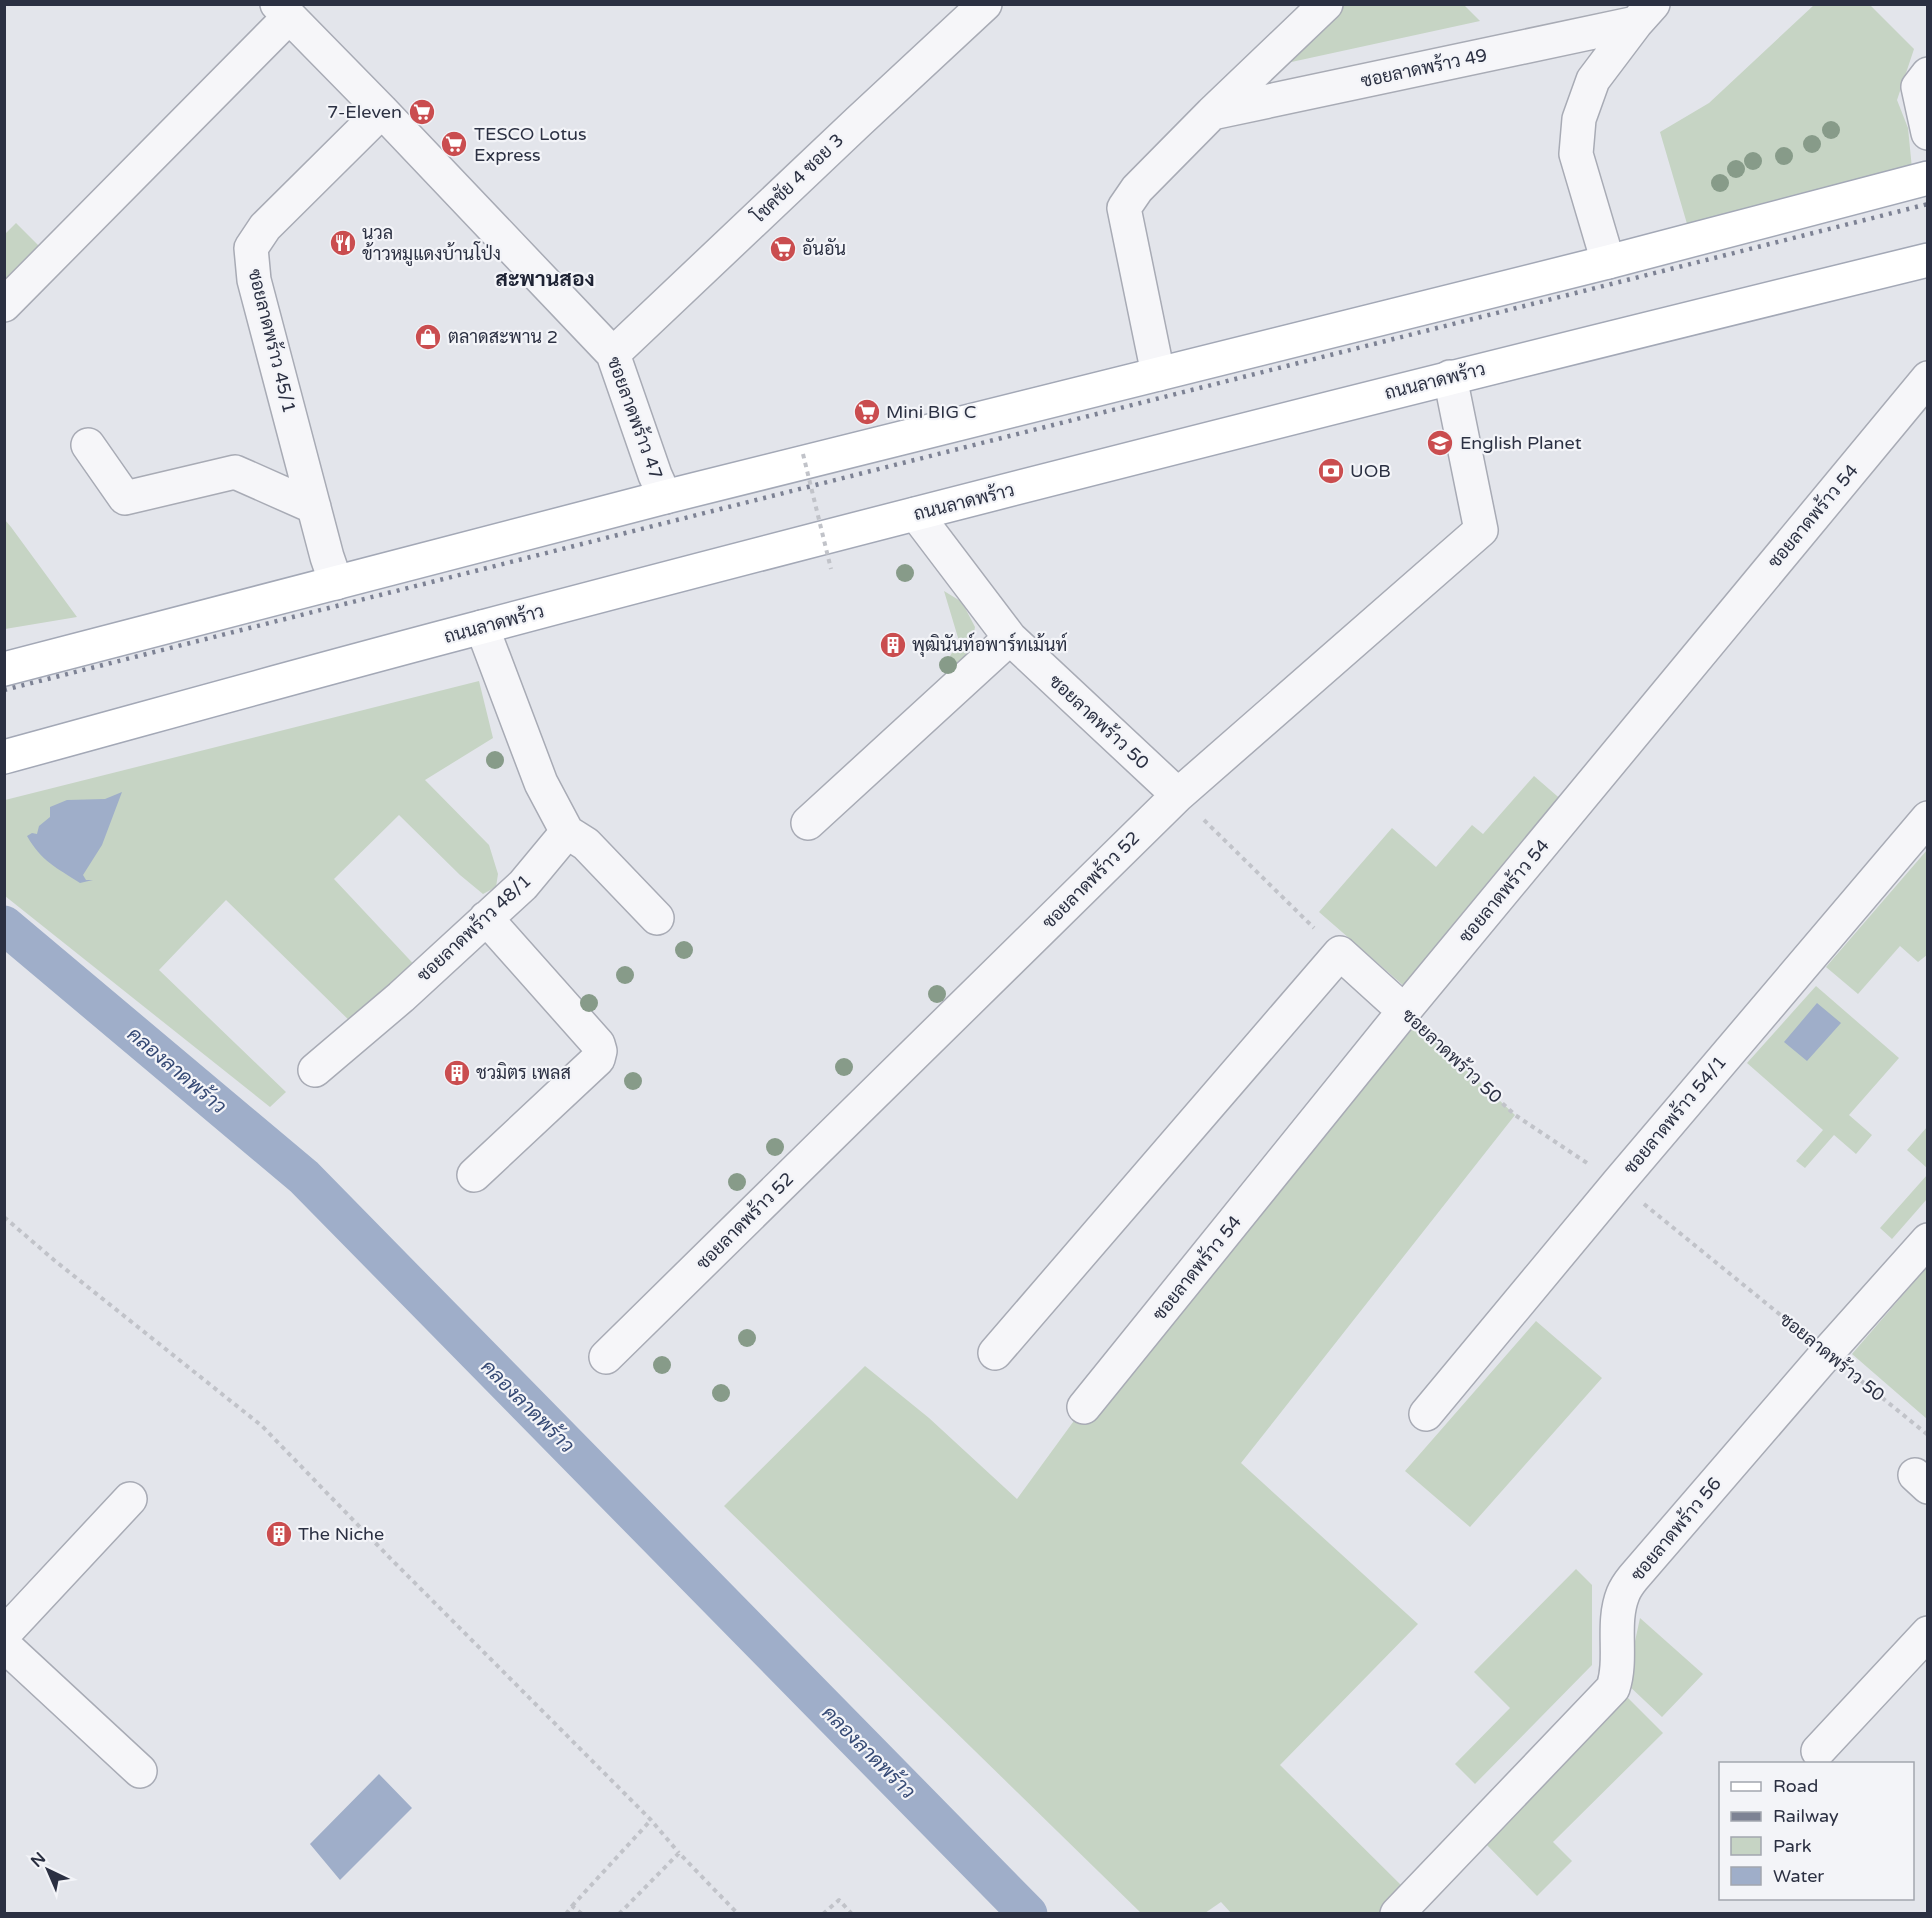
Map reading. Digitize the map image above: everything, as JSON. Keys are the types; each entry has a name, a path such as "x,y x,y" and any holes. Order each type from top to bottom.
{"main road":[{"path":"4,669 664,497 1608,262 1928,178"},
{"name":"ถนนลาดพร้าว","path":"4,757 482,627 916,514 1450,377 1928,260"}],"street":[{"name":"โชคชัย 4 ซอย 3","path":"614,354 985,4"},
{"path":"1158,374 1124,208 1137,189 1212,113 1326,4"},
{"name":"ซอยลาดพร้าว 47","path":"283,11 614,354 664,497"},
{"path":"4,305 283,11"},
{"path":"1608,262 1576,154 1579,119 1593,80 1645,14"},
{"name":"ซอยลาดพร้าว 49","path":"1212,113 1645,14"},
{"path":"1928,74 1918,87 1928,133"},
{"name":"ซอยลาดพร้าว 45/1","path":"336,583 327,557 254,280 251,248 265,227 382,111"},
{"name":"ซอยลาดพร้าว 52","path":"606,1357 1178,795 1481,530 1450,377"},
{"name":"ซอยลาดพร้าว 54","path":"1084,1407 1404,1011 1928,378"},
{"path":"88,445 125,498 235,472 314,507"},
{"name":"ซอยลาดพร้าว 50","path":"916,514 1010,638 1178,795"},
{"path":"482,627 541,783 567,832 586,844 657,918"},
{"path":"808,823 1010,638"},
{"name":"ซอยลาดพร้าว 54/1","path":"1426,1414 1618,1183 1928,818"},
{"name":"ซอยลาดพร้าว 48/1","path":"315,1070 400,997 523,885 567,832"},
{"path":"474,1175 598,1059 600,1051 598,1044 486,918"},
{"path":"995,1353 1340,953"},
{"name":"ซอยลาดพร้าว 50","path":"1340,953 1404,1011"},
{"name":"ซอยลาดพร้าว 56","path":"1397,1914 1613,1688 1617,1676 1618,1611 1623,1593 1633,1578 1928,1240"},
{"path":"4,1634 130,1499"},
{"path":"1818,1750 1928,1633"},
{"path":"4,1645 140,1771"}],"path":[{"path":"803,454 831,569"},
{"path":"1178,795 1340,953"},
{"name":"ซอยลาดพร้าว 50","path":"1404,1011 1515,1115 1618,1183 1928,1435"},
{"path":"4,1217 54,1260 262,1426 651,1820 679,1853 738,1914"},
{"path":"566,1914 651,1820"},
{"path":"619,1914 679,1853"},
{"path":"823,1914 839,1900 852,1914"},
{"path":"572,1906 582,1914"}],"green space":[{"path":"1328,5 1464,5 1480,21 1273,66"},
{"path":"1814,5 1870,5 1914,49 1897,100 1908,128 1913,179 1690,234 1660,132 1709,103"},
{"path":"16,223 39,246 5,280 5,234"},
{"path":"5,520 11,527 77,617 5,629"},
{"path":"944,591 962,602 975,627 969,658 941,671 959,641"},
{"path":"479,681 493,738 425,780 489,845 498,874 496,887 483,894 460,875 399,815 334,879 422,973 358,1029 226,900 159,970 286,1092 270,1107 5,896 5,800"},
{"path":"1534,776 1564,802 1404,986 1319,912 1392,828 1436,867 1472,825 1483,834"},
{"path":"1927,850 1927,955 1918,962 1900,946 1858,994 1826,967"},
{"path":"1816,986 1899,1058 1849,1115 1872,1135 1856,1154 1834,1135 1805,1168 1796,1161 1823,1130 1747,1063"},
{"path":"1404,1011 1515,1115 1241,1463 1418,1624 1280,1765 1405,1889 1381,1913 1231,1913 1221,1902 1205,1913 1141,1913 724,1506 865,1366 929,1418 1017,1499 1084,1407"},
{"path":"1927,1127 1927,1168 1907,1150"},
{"path":"1927,1175 1927,1199 1892,1239 1880,1228"},
{"path":"1927,1267 1928,1315 1926,1317 1928,1319 1927,1419 1852,1354"},
{"path":"1536,1321 1602,1378 1470,1527 1405,1471"},
{"path":"1576,1569 1592,1585 1592,1665 1475,1784 1455,1764 1510,1708 1474,1672"},
{"path":"1640,1618 1703,1674 1662,1717 1626,1683"},
{"path":"1627,1697 1663,1733 1553,1842 1572,1861 1537,1896 1483,1841"}],"water":[{"path":"122,792 102,845 83,875 86,880 93,880 80,883 57,868 38,852 27,836 32,833 37,834 39,826 50,817 50,807 67,800 105,799"},
{"path":"1817,1003 1841,1023 1807,1061 1784,1042"},
{"path":"379,1774 412,1808 340,1880 310,1844"}],"waterway":[{"name":"คลองลาดพร้าว","path":"4,925 304,1177 1028,1914"}],"railway":[{"path":"4,690 1928,204"}],"place":[{"name":"7-Eleven","path":"422,112"},
{"name":"TESCO Lotus Express","path":"454,144"},
{"name":"นวล ข้าวหมูแดงบ้านโป่ง","path":"343,243"},
{"name":"อันอัน","path":"783,249"},
{"name":"ตลาดสะพาน 2","path":"428,337"},
{"name":"Mini BIG C","path":"867,412"},
{"name":"English Planet","path":"1440,443"},
{"name":"UOB","path":"1331,471"},
{"name":"พุฒินันท์อพาร์ทเม้นท์","path":"893,645"},
{"name":"ชวมิตร เพลส","path":"457,1073"},
{"name":"The Niche","path":"279,1534"}],"district":[{"name":"สะพานสอง","path":"545,279"}]}
